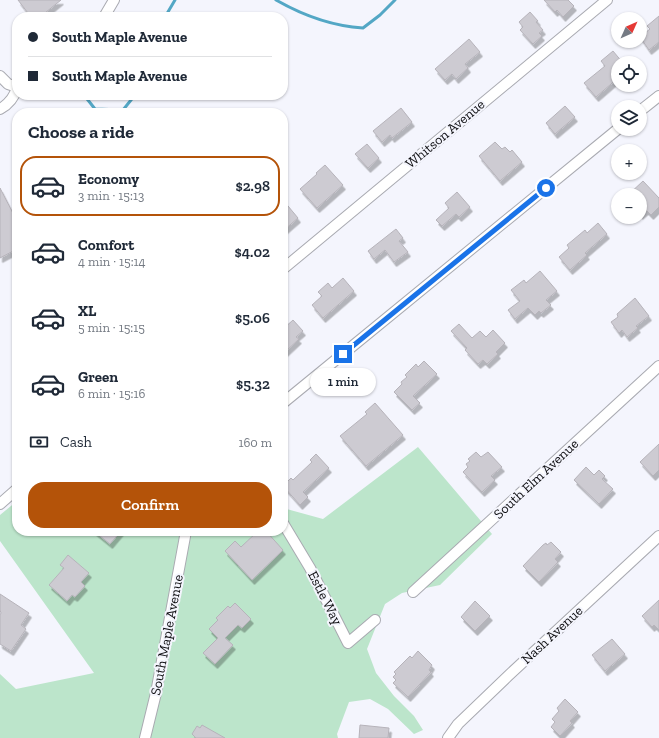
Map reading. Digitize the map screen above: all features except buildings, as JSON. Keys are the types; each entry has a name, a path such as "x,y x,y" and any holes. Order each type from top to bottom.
{"street":[{"path":"107,12 114,0"},
{"name":"Whitson Avenue","path":"288,265 606,0"},
{"path":"0,76 12,86"},
{"path":"647,105 659,96"},
{"path":"0,109 12,99"},
{"path":"288,399 611,135"},
{"name":"South Elm Avenue","path":"413,592 659,366"},
{"path":"0,504 12,493"},
{"name":"Estle Way","path":"288,531 310,568 348,643 375,620"},
{"name":"South Maple Avenue","path":"144,738 156,693 185,536"},
{"name":"Nash Avenue","path":"448,738 458,724 508,676 659,536"}],"green space":[{"path":"418,447 492,534 440,585 402,593 385,604 367,649 376,673 394,696 414,716 423,730 414,734 388,709 370,699 349,702 337,734 338,738 0,738 0,674 16,689 94,673 0,541 0,515 12,505 12,536 288,536 288,509 323,519"}],"waterway":[{"path":"168,12 175,0"},
{"path":"276,0 297,11 318,19 340,25 363,28 380,15 395,0"},
{"path":"88,100 94,108"},
{"path":"125,108 131,100"}],"route":[{"path":"343,354 546,188"}]}
